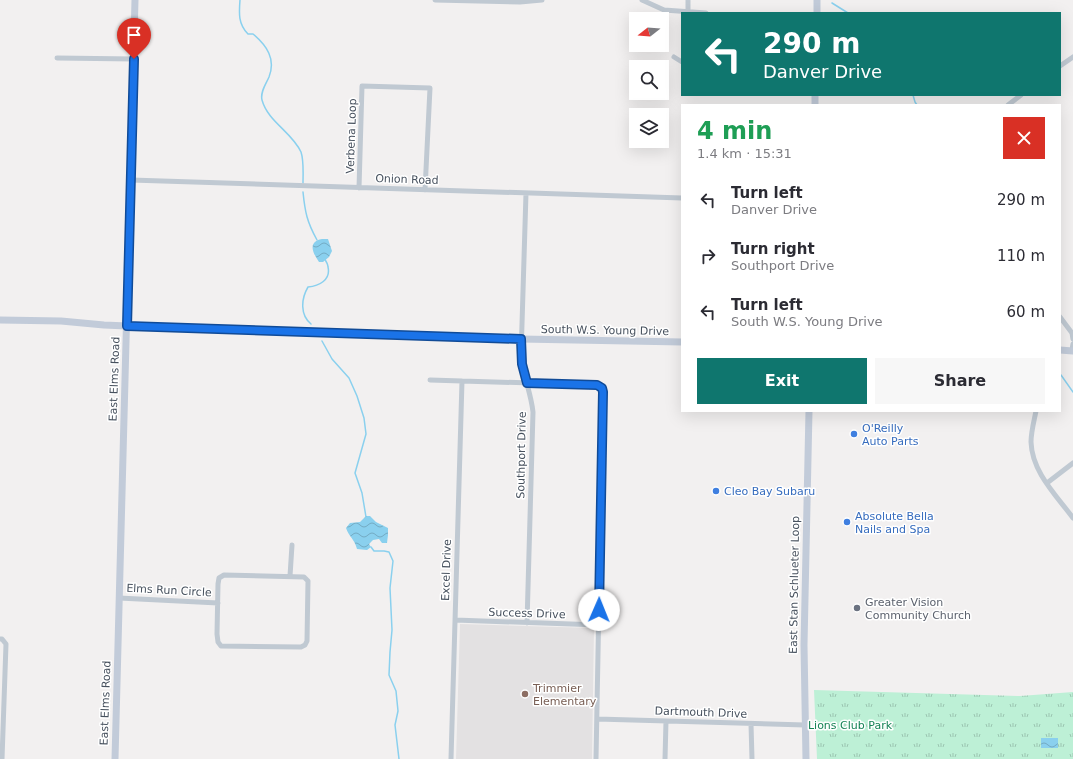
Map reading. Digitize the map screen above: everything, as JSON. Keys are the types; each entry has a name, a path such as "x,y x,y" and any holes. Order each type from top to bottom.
{"main road":[{"name":"East Elms Road","path":"115,759 135,0"},
{"path":"817,0 817,12"},
{"name":"South W.S. Young Drive","path":"0,320 62,321 127,326 521,339 681,342"},
{"path":"1061,350 1073,348"},
{"name":"East Stan Schlueter Loop","path":"806,759 804,645 809,412"}],"street":[{"path":"435,0 520,2 542,0"},
{"path":"642,0 664,10 688,12 688,0"},
{"path":"1061,65 1073,57"},
{"path":"57,58 134,59"},
{"path":"674,58 681,62"},
{"name":"Verbena Loop","path":"359,188 362,86 430,88 425,190"},
{"path":"1009,104 1020,96"},
{"name":"Onion Road","path":"131,180 681,198"},
{"name":"Southport Drive","path":"526,193 521,339 522,364 533,412 527,623"},
{"path":"1061,318 1072,332 1073,339"},
{"path":"430,380 597,385 602,388 596,759"},
{"name":"Excel Drive","path":"451,759 462,382"},
{"path":"1036,412 1032,436 1032,449 1037,466 1047,483 1073,518"},
{"path":"1047,483 1073,463"},
{"path":"290,576 292,545"},
{"name":"Elms Run Circle","path":"224,575 304,577 308,581 307,641 305,645 301,647 222,646 218,642 217,634 218,603 219,578 224,575"},
{"name":"Elms Run Circle","path":"119,598 218,603"},
{"name":"Success Drive","path":"455,620 599,625"},
{"path":"0,639 2,639 6,644 2,759"},
{"name":"Dartmouth Drive","path":"597,719 805,725"},
{"path":"665,759 666,721"},
{"path":"751,724 752,759"}],"shaded area":[{"name":"Trimmier Elementary","path":"460,624 594,628 592,759 456,759"}],"green space":[{"name":"Lions Club Park","path":"814,690 1020,696 1073,692 1073,759 817,759"}],"water":[{"path":"328,239 332,251 329,257 323,262 319,262 313,252 313,245 317,240"},
{"path":"366,516 370,516 376,522 388,528 387,543 382,543 379,539 373,540 369,544 371,547 367,550 357,549 346,528 350,523 360,522"},
{"path":"1041,738 1058,738 1058,748 1041,748"}],"waterway":[{"path":"240,0 239,14 242,26 248,34 253,34 262,43 271,59 271,70 263,91 262,100 269,115 292,139 301,152 303,163 303,183"},
{"path":"832,3 846,12"},
{"path":"913,96 916,104"},
{"path":"303,192 307,217 317,240"},
{"path":"311,324 303,312 303,302 308,287 320,284 328,275 328,266 324,258"},
{"path":"322,341 332,359 349,378 364,418 366,434 355,473 362,493 366,517"},
{"path":"1061,375 1073,392"},
{"path":"371,547 374,551 389,552 393,561 390,588 392,630 389,675 396,691 398,711 395,725 399,759"}],"place":[{"name":"O'Reilly Auto Parts","path":"854,434"},
{"name":"Cleo Bay Subaru","path":"716,491"},
{"name":"Absolute Bella Nails and Spa","path":"847,522"},
{"name":"Greater Vision Community Church","path":"857,608"},
{"name":"Trimmier Elementary","path":"525,694"}],"route":[{"path":"134,59 127,326 521,339 523,372 527,383 597,385 602,388 599,610"}]}
